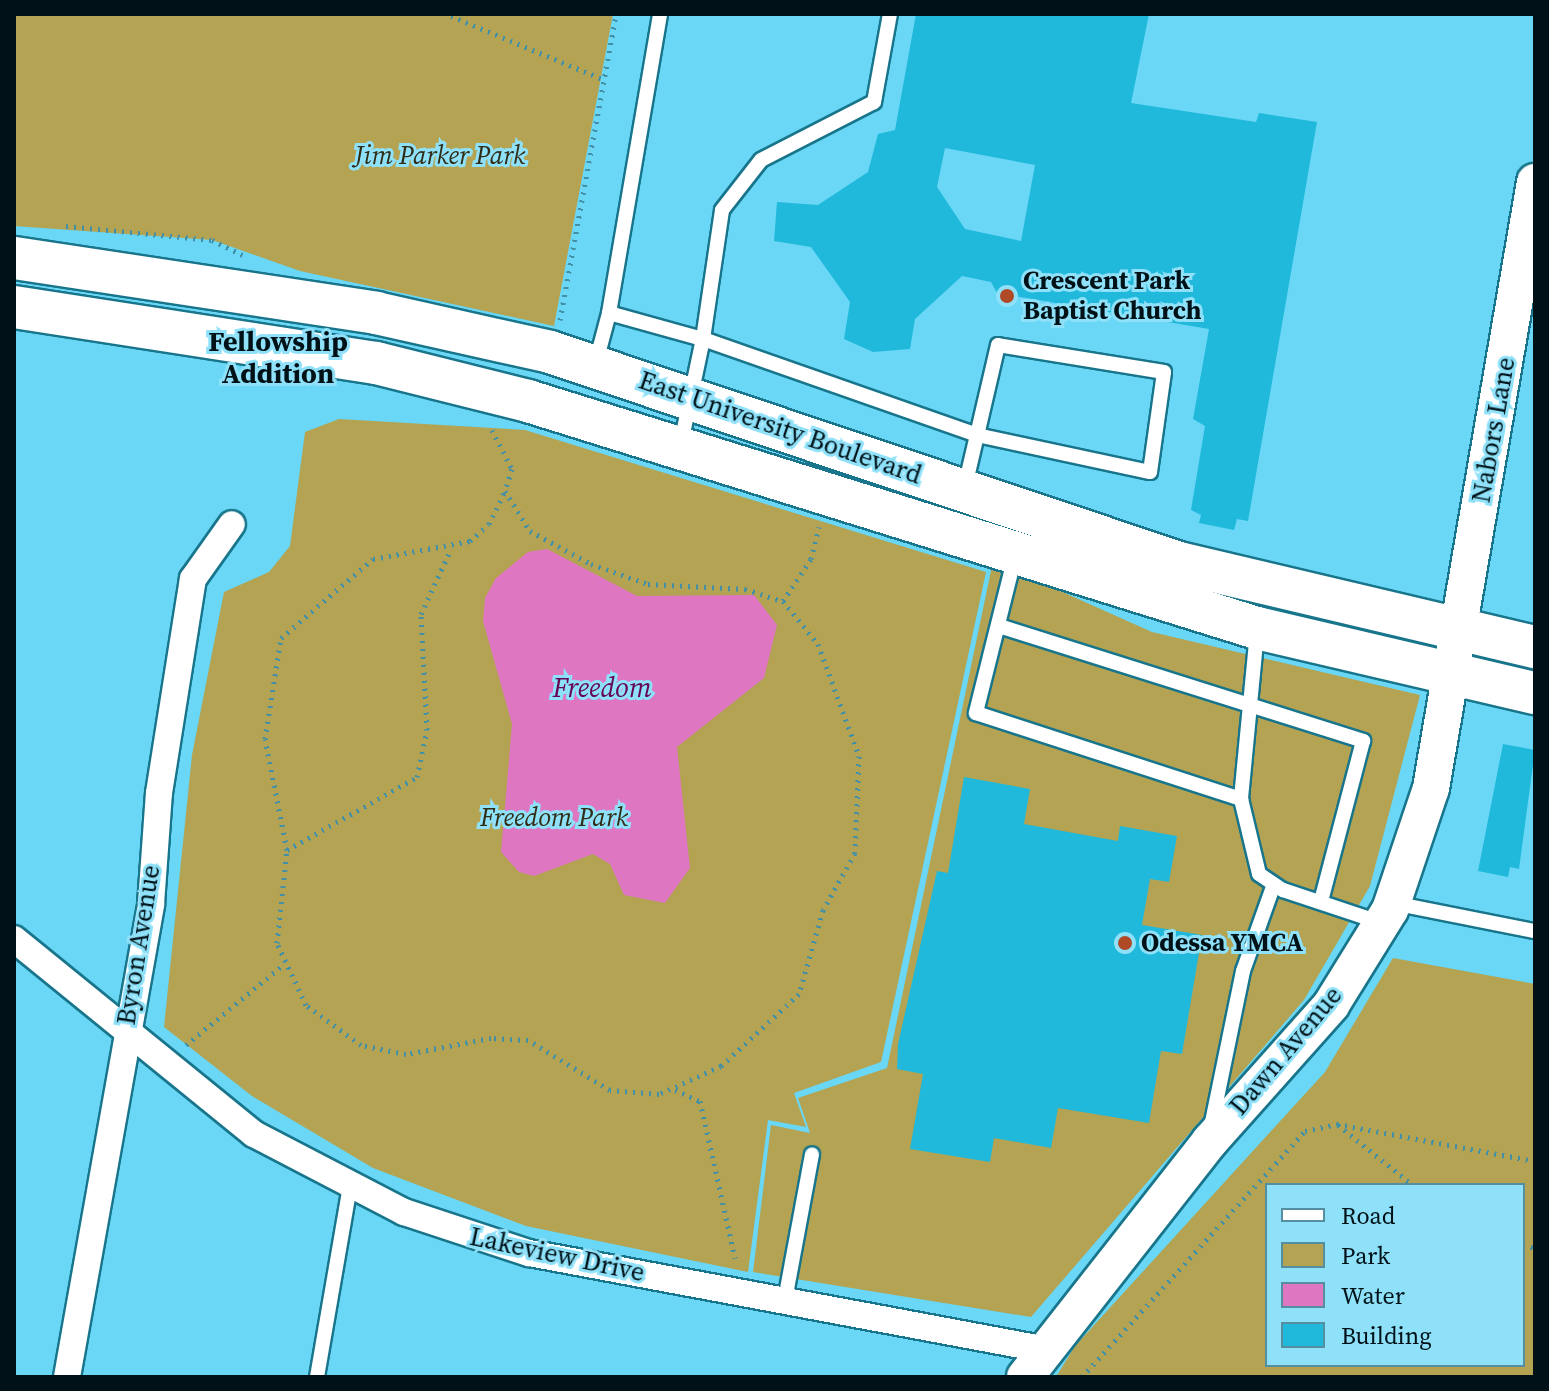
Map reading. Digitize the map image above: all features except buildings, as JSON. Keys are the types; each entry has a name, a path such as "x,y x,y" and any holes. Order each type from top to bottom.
{"main road":[{"name":"East University Boulevard","path":"14,258 376,313 595,366 695,397 1179,563 1460,632 1535,647"},
{"name":"East University Boulevard","path":"15,311 376,363 681,443 828,488 1015,556 1257,628 1452,677 1535,693"}],"street":[{"name":"Nabors Lane","path":"1452,677 1535,182"},
{"name":"Byron Avenue","path":"67,1377 125,1033 151,904 159,793 193,579 232,524"},
{"name":"Dawn Avenue","path":"1034,1363 1210,1141 1331,1005 1387,913 1431,788 1452,677"},
{"name":"Lakeview Drive","path":"14,939 125,1033 254,1134 350,1185 501,1246 785,1300 1034,1363"}],"lane":[{"path":"595,366 609,313 660,14"},
{"path":"681,443 695,397 722,210 761,160 874,102 890,14"},
{"path":"609,313 703,339 977,435 1150,472 1164,372 998,345 977,435 964,489"},
{"path":"1015,556 976,713 1241,799"},
{"path":"999,626 1249,710 1363,741 1321,901"},
{"path":"1257,628 1241,799 1246,841 1259,874 1274,884 1321,901 1387,913 1535,931"},
{"path":"1210,1141 1218,1067 1274,884"},
{"path":"785,1300 812,1154"},
{"path":"317,1377 350,1185"}],"path":[{"path":"558,333 616,14"},
{"path":"451,16 605,80"},
{"path":"488,422 512,469 505,491 480,533 451,549 373,559 331,601 285,630 273,666 265,751 287,850 276,933 283,965 314,1013 361,1045 406,1054 510,1038 545,1047 610,1090 675,1090 700,1101 735,1258"},
{"path":"783,601 811,559 828,488"},
{"path":"505,491 530,531 591,564 648,584 745,589 783,601 809,627 848,720 860,768 860,834 823,910 809,974 791,1005 734,1057 675,1090"},
{"path":"287,850 417,777 427,730 421,614 451,549"},
{"path":"186,1045 283,965"},
{"path":"1082,1377 1289,1141 1337,1124 1535,1161"},
{"path":"1337,1124 1411,1183"}],"green space":[{"name":"Jim Parker Park","path":"14,14 613,14 554,326 300,271 212,240 14,226"},
{"name":"Freedom Park","path":"339,419 525,430 986,572 881,1062 794,1093 806,1127 768,1120 748,1272 526,1226 373,1168 252,1096 164,1027 192,755 224,592 269,572 290,546 305,432"},
{"name":"Odessa YMCA","path":"993,561 1152,632 1420,695 1370,886 1304,1000 1031,1317 753,1272 771,1125 810,1133 798,1098 887,1068"},
{"path":"1393,958 1535,984 1535,1377 1056,1377 1075,1346 1325,1072"}],"water":[{"name":"Freedom","path":"547,549 637,596 754,595 777,625 764,678 677,747 690,868 665,903 624,895 610,864 593,854 534,876 519,872 501,852 512,724 483,621 485,598 496,578 528,552"}],"place":[{"name":"Crescent Park Baptist Church","path":"1007,296"},
{"name":"Odessa YMCA","path":"1125,943"}],"district":[{"name":"Fellowship Addition","path":"278,357"}]}
